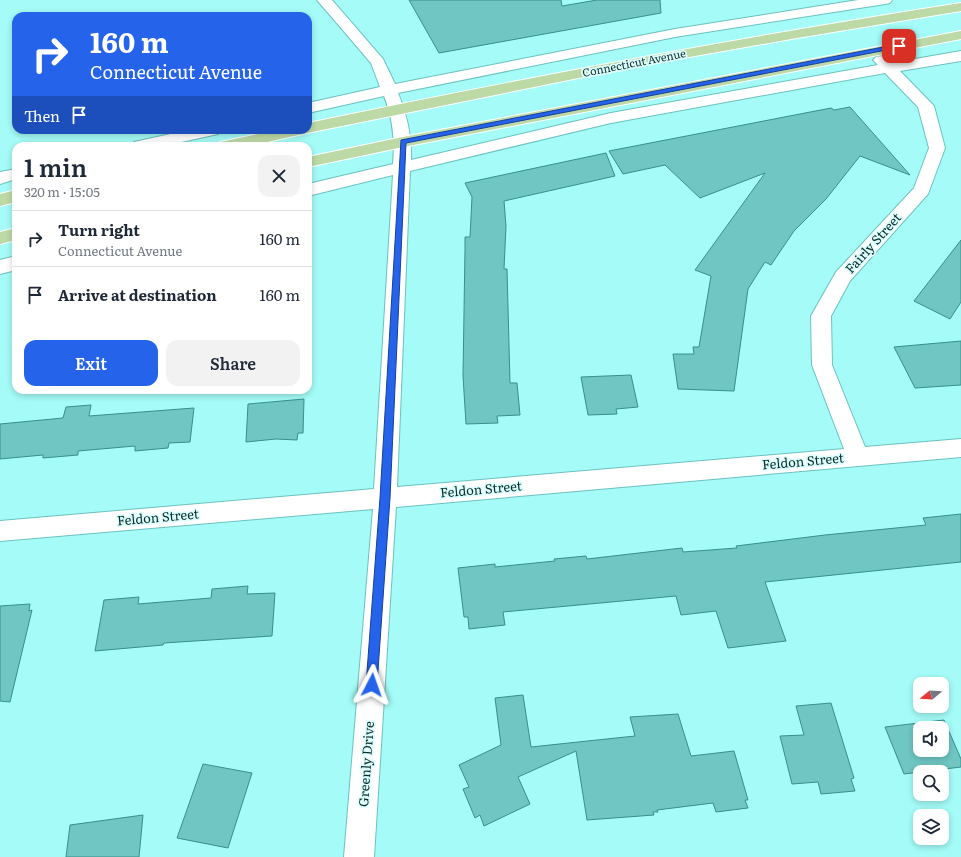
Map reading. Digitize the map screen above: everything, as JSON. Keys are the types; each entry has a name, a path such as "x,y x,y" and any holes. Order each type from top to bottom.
{"main road":[{"name":"Connecticut Avenue","path":"312,127 393,100 961,7"},
{"path":"312,161 872,50 961,35"},
{"path":"244,142 282,134"},
{"path":"0,200 12,197"},
{"path":"0,238 12,235"}],"street":[{"name":"Greenly Drive","path":"324,0 378,62 393,100 403,142 385,498 359,857"},
{"path":"312,108 393,100 675,33 885,0"},
{"name":"Fairly Street","path":"858,457 822,365 821,316 843,277 922,190 937,148 926,106 872,50"},
{"path":"312,189 402,166 612,118 961,56"},
{"path":"158,142 194,134"},
{"path":"0,178 12,175"},
{"path":"0,267 12,264"},
{"name":"Feldon Street","path":"0,531 961,448"}],"building":[{"path":"409,0 561,0 562,6 597,0 660,0 661,13 439,53"},
{"path":"850,107 910,175 860,156 826,199 794,231 771,265 765,262 748,289 734,391 678,389 673,354 694,354 693,347 699,347 711,276 695,270 765,173 700,198 665,165 623,174 609,151 831,108 834,110"},
{"path":"606,153 615,176 504,201 506,226 504,269 507,269 510,383 517,383 520,415 497,416 498,423 466,424 463,376 465,237 470,237 472,197 465,183"},
{"path":"961,240 961,302 950,319 914,301"},
{"path":"961,341 961,385 915,388 894,347"},
{"path":"631,375 638,407 616,409 617,414 588,415 581,377"},
{"path":"304,399 303,433 298,433 297,440 276,439 246,442 248,404"},
{"path":"91,405 89,416 194,408 190,442 169,443 168,448 135,451 135,446 78,451 78,455 43,458 43,455 0,459 0,424 63,418 66,407"},
{"path":"961,514 961,562 765,582 786,641 728,648 716,611 681,615 676,596 503,612 505,625 469,629 468,617 464,617 458,568 495,564 495,567 555,561 554,559 586,556 587,559 682,548 683,552 737,548 736,546 825,535 926,525 923,518"},
{"path":"248,586 247,594 275,593 272,636 164,643 163,645 95,651 104,600 139,597 138,604 211,598 212,589"},
{"path":"30,604 29,611 32,610 10,702 0,701 0,606"},
{"path":"523,695 531,747 635,736 630,717 678,714 691,756 734,751 748,800 745,800 748,808 716,812 713,803 657,810 658,812 653,812 654,815 587,820 576,751 518,777 530,804 484,826 480,815 475,818 463,789 469,787 459,765 501,745 495,698"},
{"path":"831,703 854,778 851,779 855,791 821,794 818,782 792,784 780,736 804,735 796,706"},
{"path":"913,724 913,757 949,757 949,731 961,759 961,767 949,768 949,765 913,765 913,773 904,774 885,727"},
{"path":"203,764 252,773 228,848 177,838"},
{"path":"143,815 139,857 66,857 70,825"}],"route":[{"path":"372,685 385,498 403,142 872,50 899,46"}]}
